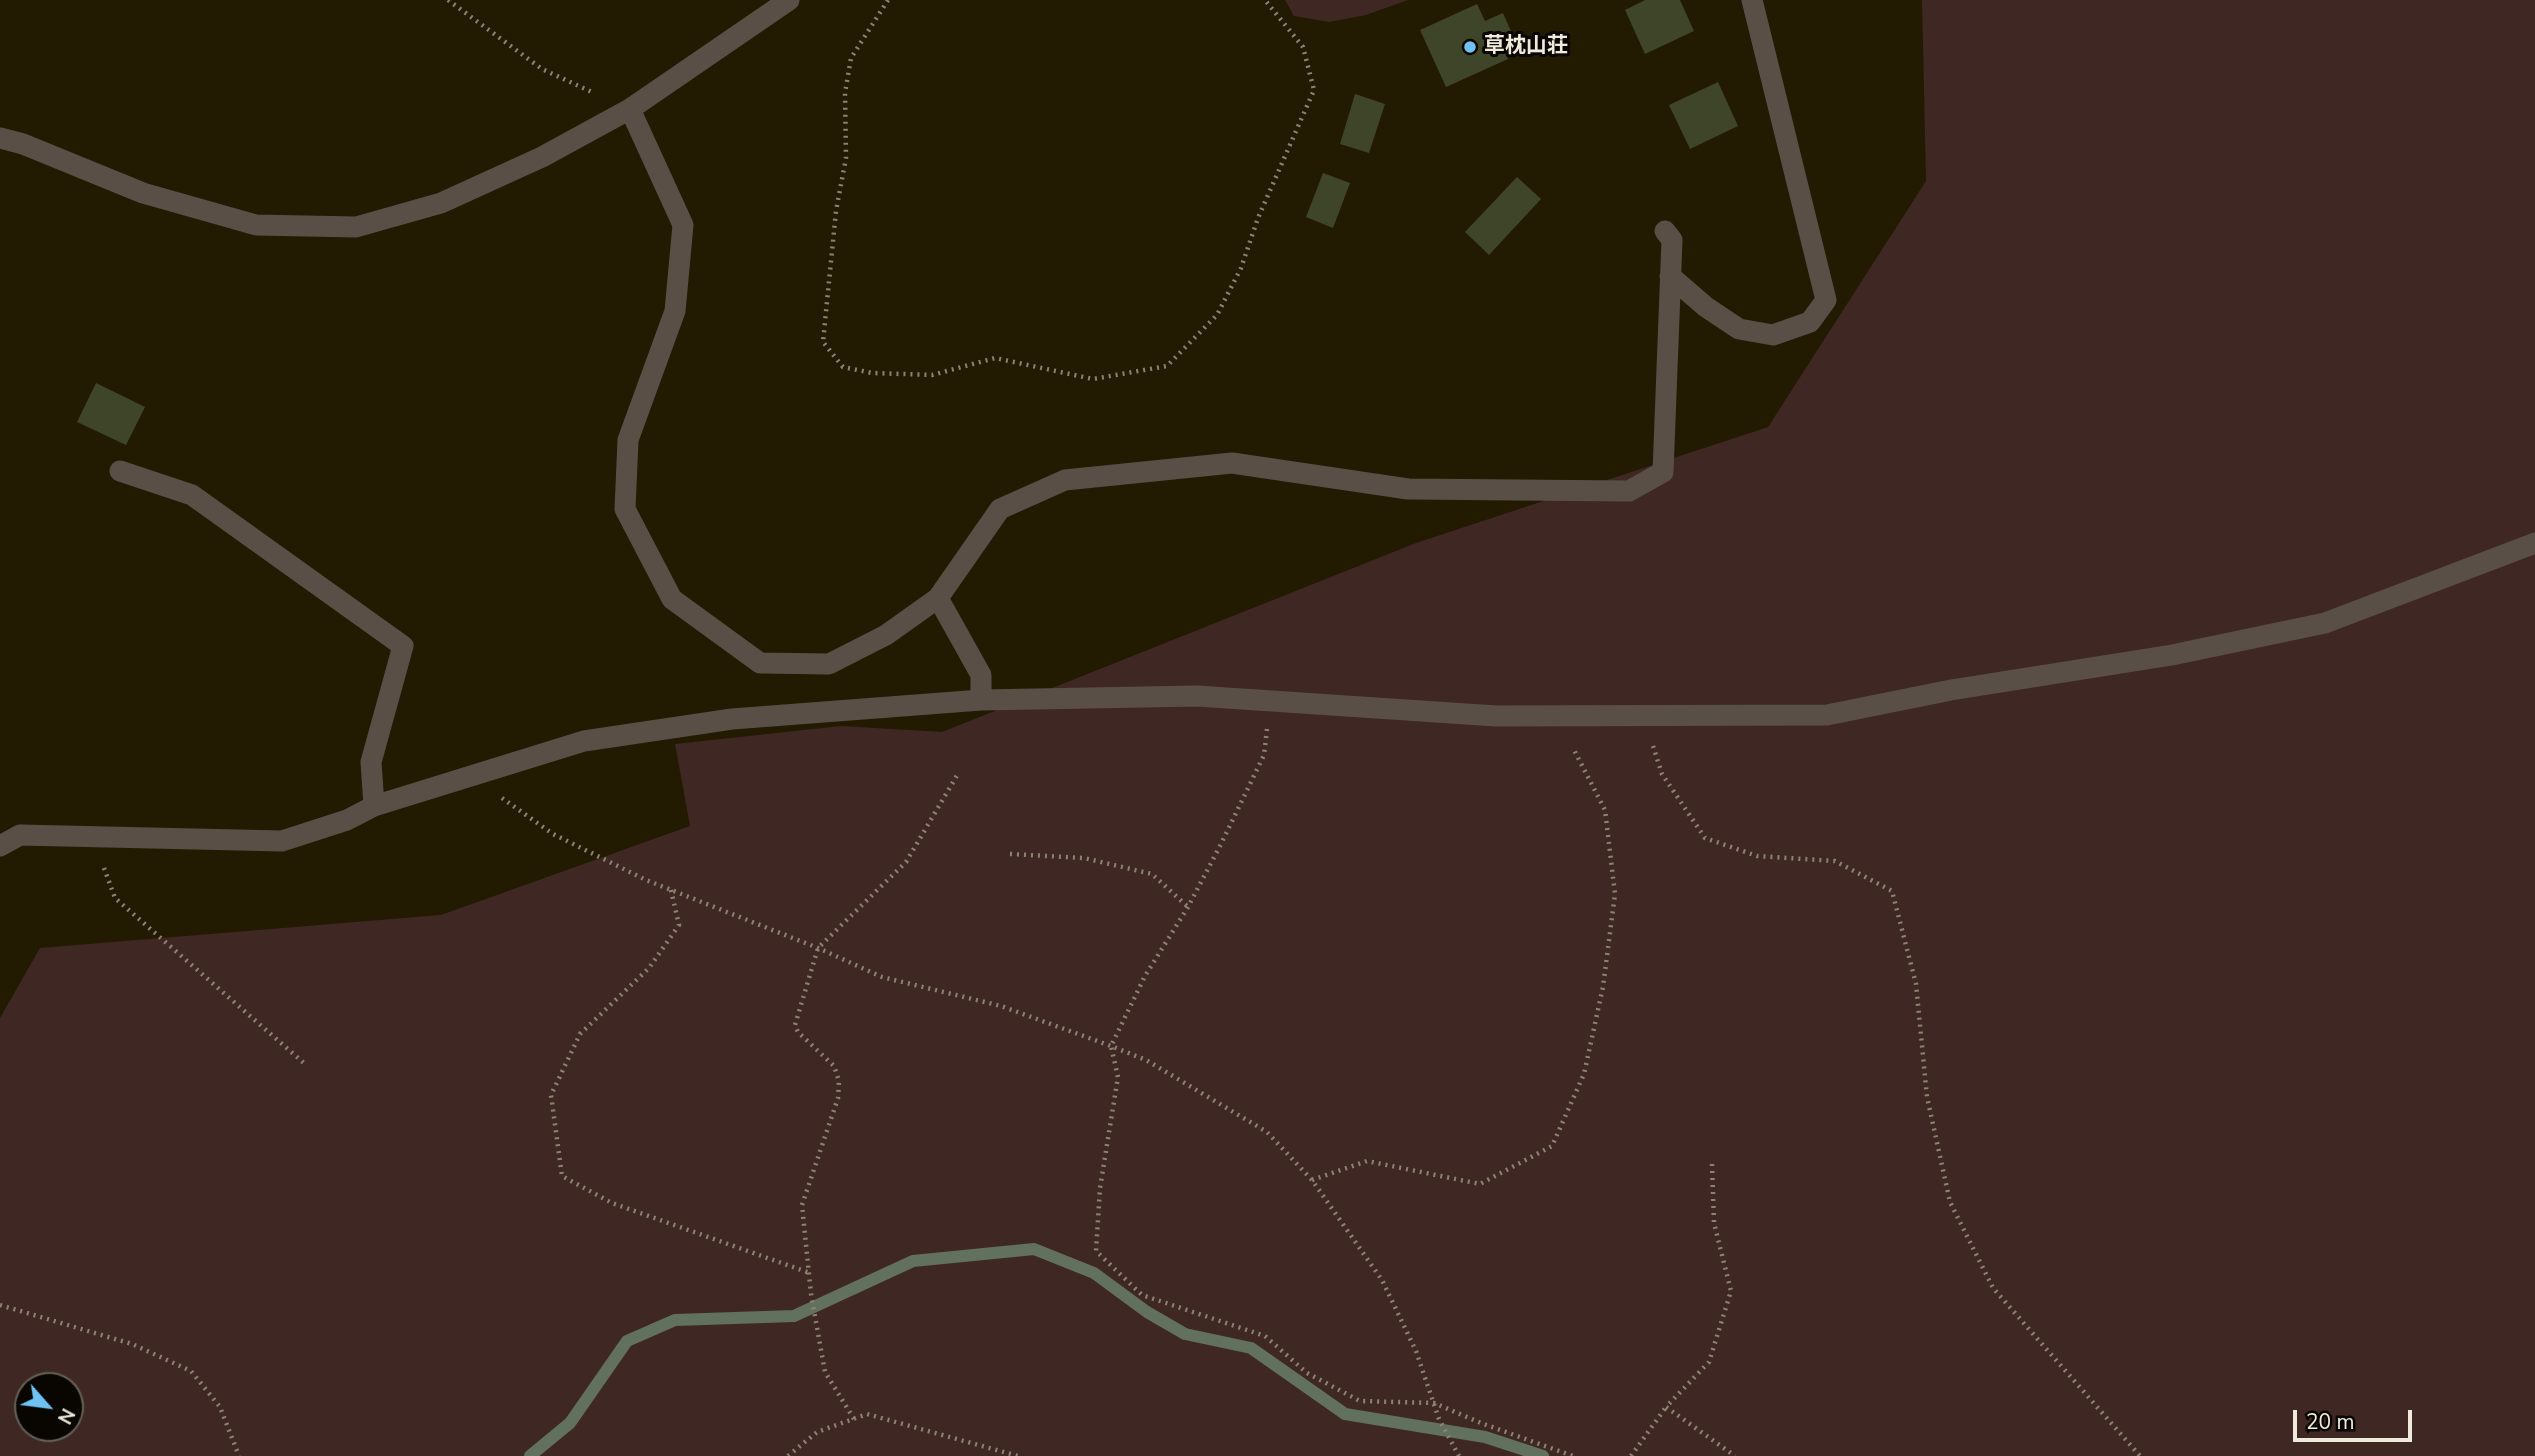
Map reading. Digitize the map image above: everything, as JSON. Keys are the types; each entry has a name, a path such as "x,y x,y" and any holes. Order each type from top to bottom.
{"street":[{"path":"0,138 23,144 143,193 256,225 356,227 441,203 542,157 630,109 789,0"},
{"path":"1670,275 1706,307 1739,329 1773,335 1810,322 1826,300 1752,0"},
{"path":"630,109 683,225 675,311 628,440 625,509 672,600 760,663 829,664 887,635 938,598 1000,509 1065,480 1232,463 1408,489 1629,491 1663,472 1672,240 1665,231"},
{"path":"120,471 192,495 403,646 371,762 374,806"},
{"path":"0,846 20,835 282,841 347,820 374,806 597,739 732,719 981,700 1197,696 1496,716 1827,715 1951,690 2172,655 2326,623 2535,543"},
{"path":"938,598 981,675 981,700"}],"path":[{"path":"448,0 542,69 630,109"},
{"path":"888,0 851,58 847,81 846,158 836,211 823,342 843,367 872,373 932,375 995,358 1093,379 1167,366 1217,315 1241,268 1258,218 1314,90 1303,47 1265,0"},
{"path":"1269,700 1264,755 1188,907 1145,976 1111,1046 1118,1077 1100,1188 1096,1251 1142,1295 1265,1336 1307,1373 1360,1401 1434,1403 1573,1456"},
{"path":"1643,715 1662,774 1705,838 1757,856 1835,860 1892,891 1916,984 1927,1097 1950,1202 1993,1288 2140,1456"},
{"path":"1312,1180 1367,1161 1480,1184 1552,1146 1584,1074 1602,987 1615,894 1605,810 1568,738"},
{"path":"854,1419 825,1372 811,1294 802,1205 838,1098 839,1081 834,1066 798,1032 795,1025 818,948 906,862 959,772"},
{"path":"473,777 553,834 671,890 818,948 882,977 1001,1006 1146,1060 1267,1132 1312,1180 1382,1280 1416,1351 1439,1419 1459,1456"},
{"path":"94,837 115,898 305,1064"},
{"path":"1010,854 1084,858 1152,874 1188,907"},
{"path":"671,890 679,925 649,968 580,1034 551,1095 562,1176 612,1203 810,1273"},
{"path":"1630,1456 1636,1452 1665,1407 1709,1362 1731,1292 1714,1223 1712,1164"},
{"path":"0,1305 132,1344 191,1371 220,1407 239,1456"},
{"path":"1665,1407 1735,1456"},
{"path":"788,1456 817,1433 867,1414 1018,1456"}],"shaded area":[{"path":"1285,0 1408,0 1366,15 1329,22 1294,16"},
{"path":"1922,0 2535,0 2535,1456 0,1456 0,1018 40,948 441,915 690,826 675,744 841,726 942,732 1416,543 1768,427 1926,181"}],"building":[{"path":"1645,0 1680,0 1694,31 1645,54 1625,10"},
{"name":"草枕山荘","path":"1477,4 1485,21 1503,13 1517,45 1505,50 1508,59 1446,87 1420,30"},
{"path":"1718,82 1738,126 1690,149 1669,105"},
{"path":"1355,94 1385,104 1369,153 1340,144"},
{"path":"1323,173 1350,183 1333,228 1306,217"},
{"path":"1517,177 1541,199 1489,255 1465,232"},
{"path":"96,383 145,407 126,445 77,422"}],"waterway":[{"path":"530,1456 570,1423 627,1341 675,1320 794,1316 913,1261 1034,1249 1094,1273 1147,1312 1185,1334 1251,1348 1345,1414 1485,1437 1543,1456"}],"place":[{"name":"草枕山荘","path":"1470,47"}]}
